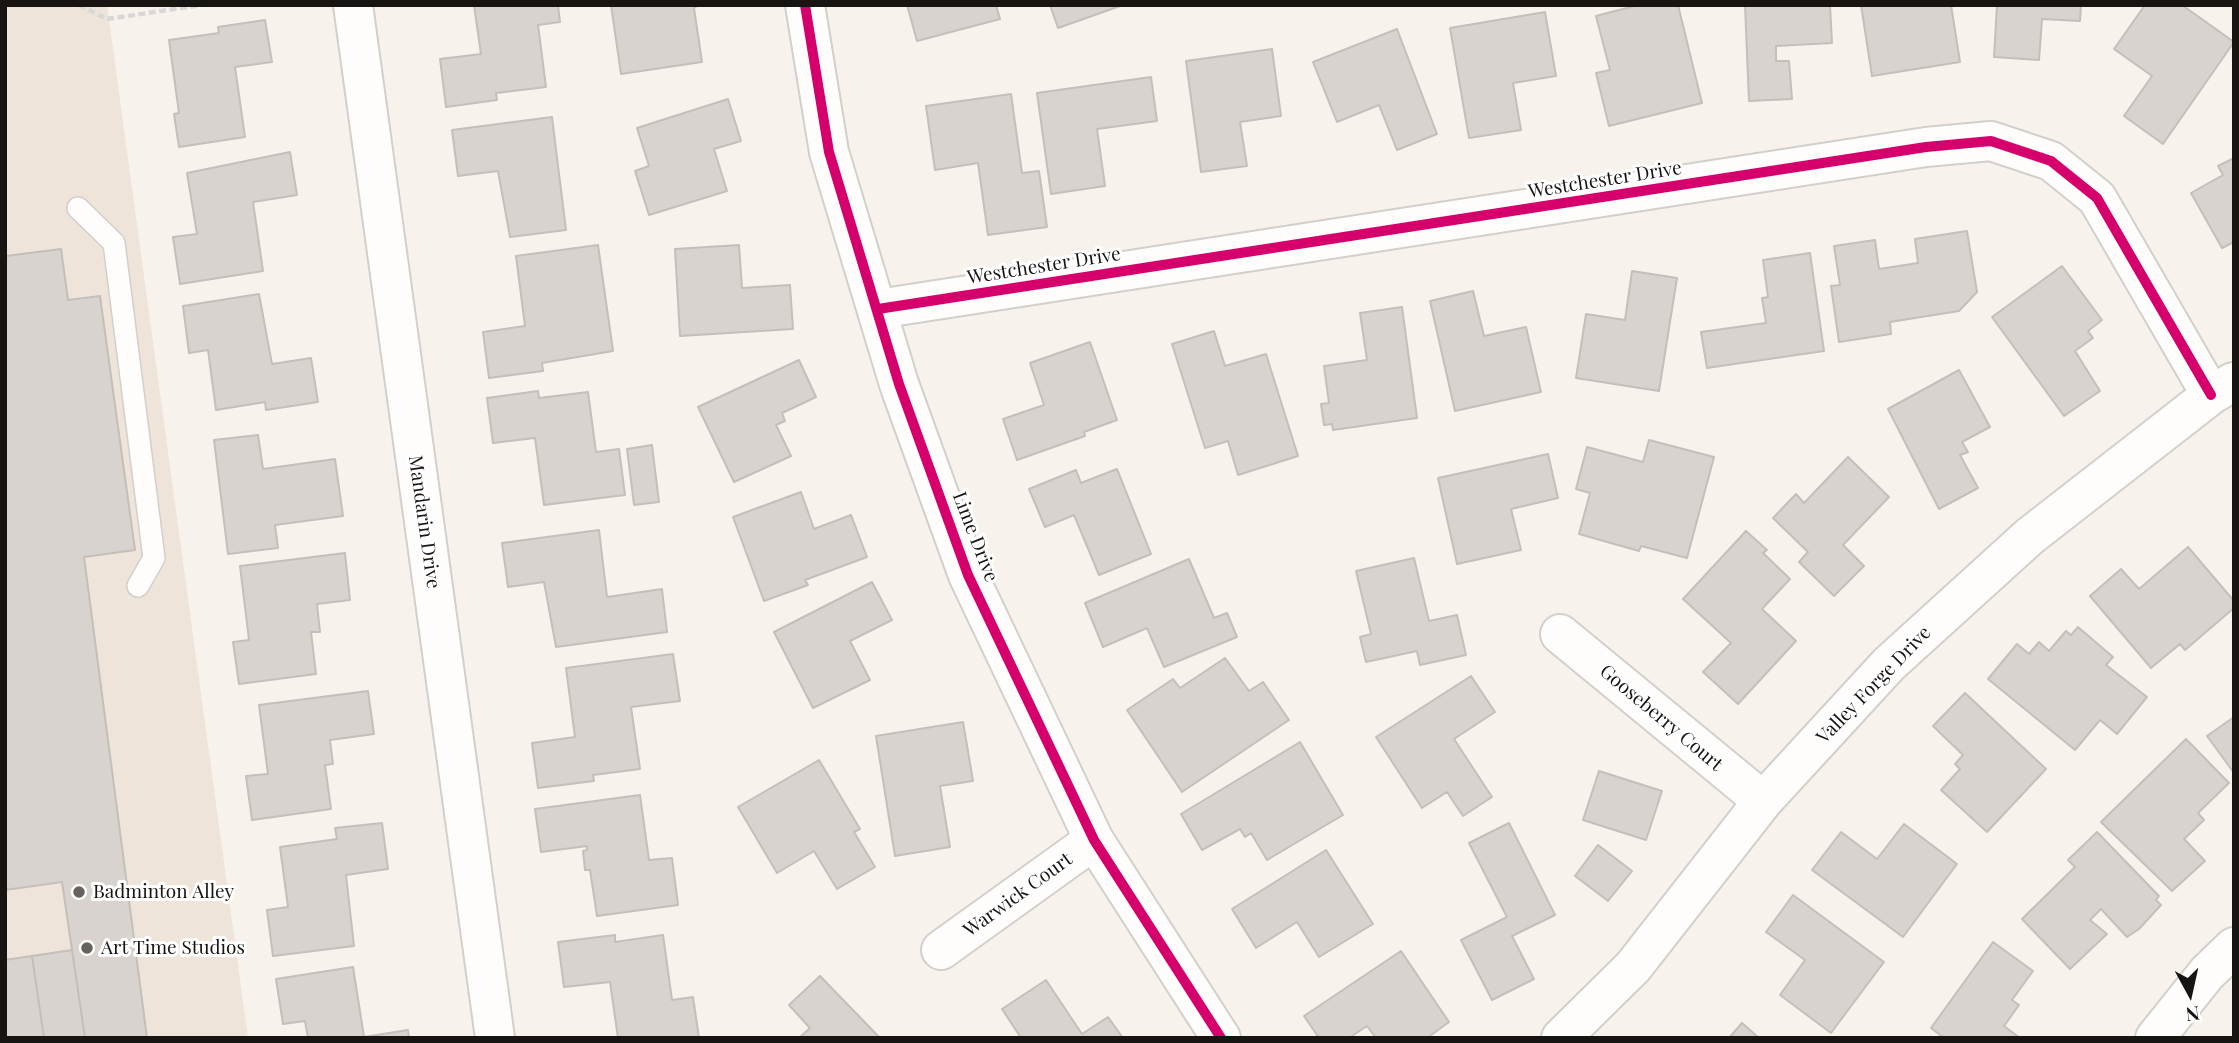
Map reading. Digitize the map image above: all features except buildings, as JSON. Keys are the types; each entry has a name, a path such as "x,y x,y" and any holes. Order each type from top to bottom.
{"street":[{"name":"Mandarin Drive","path":"353,5 495,1038"},
{"name":"Lime Drive","path":"805,5 829,152 899,384 968,575 1094,840 1221,1038"},
{"name":"Westchester Drive","path":"878,309 1926,146 1991,141 2051,161 2097,198 2222,388"},
{"name":"Valley Forge Drive","path":"1561,1038 1633,967 1762,801 1889,664 2020,545 2222,388"},
{"name":"Gooseberry Court","path":"1560,634 1762,801"},
{"name":"Warwick Court","path":"941,950 1094,840"},
{"path":"2155,1038 2207,974 2234,947"}],"lane":[{"path":"78,208 114,243 154,558 138,586"}],"path":[{"path":"79,5 107,19 202,5"}],"shaded area":[{"path":"5,5 107,5 248,1038 5,1038"}],"cycle path":[{"path":"805,5 829,152 899,384 968,575 1094,840 1221,1038"},
{"path":"878,309 1926,147 1991,141 2051,161 2097,198 2211,395"}],"place":[{"name":"Badminton Alley","path":"79,892"},
{"name":"Art Time Studios","path":"87,948"}]}
